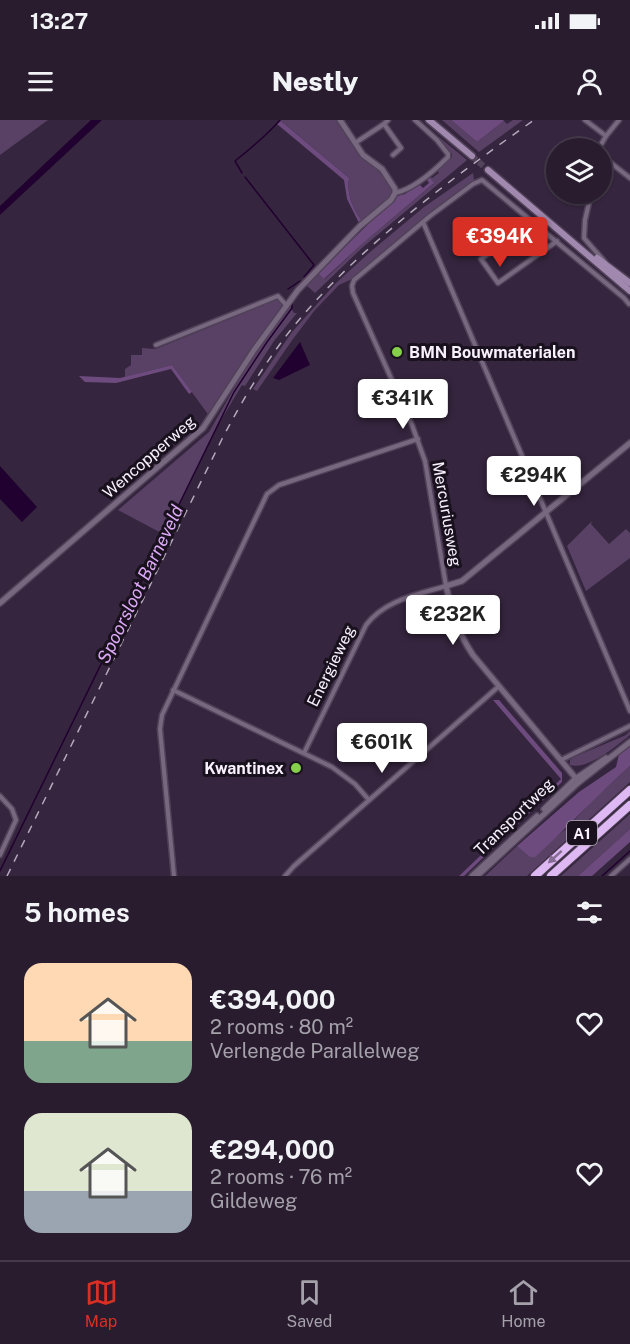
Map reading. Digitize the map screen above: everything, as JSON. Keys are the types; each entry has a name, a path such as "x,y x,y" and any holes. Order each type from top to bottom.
{"highway":[{"name":"A1","path":"535,876 630,790"},
{"name":"A1","path":"551,876 630,805"}],"main road":[{"path":"429,120 473,155 435,120"},
{"path":"630,283 489,169 630,291"}],"street":[{"path":"340,120 365,158 382,169 395,189 395,193"},
{"path":"355,143 388,120"},
{"name":"Wencopperweg","path":"0,603 204,428 286,305 328,258 360,226 391,200 395,193 403,192 448,157 437,140 415,120"},
{"path":"585,120 606,136 619,120"},
{"path":"384,124 401,148 393,155"},
{"path":"612,164 630,178"},
{"path":"629,304 482,180 473,184 423,222 630,711"},
{"path":"589,204 584,238 608,265"},
{"path":"532,221 481,259 498,284 557,242"},
{"name":"Mercuriusweg","path":"423,222 358,276 352,284 353,292 418,439 425,461 446,586 453,619 462,639 498,687 577,780"},
{"path":"156,345 278,296 286,305"},
{"path":"174,876 159,729 162,715 271,490 279,485 418,439"},
{"name":"Energieweg","path":"304,753 371,618 393,603 462,581 630,443"},
{"path":"285,876 498,687"},
{"path":"174,690 342,773 369,800"},
{"path":"560,761 630,726"},
{"path":"577,780 595,764 618,752 630,742"},
{"name":"Transportweg","path":"472,876 577,780"},
{"name":"Transportweg","path":"477,876 577,780"},
{"path":"0,796 15,813 16,820 0,855"},
{"path":"611,876 630,859"}],"shaded area":[{"path":"0,120 48,120 0,155"},
{"path":"91,120 102,120 0,215 0,206"},
{"path":"280,120 337,120 364,160 378,168 393,192 390,198 362,221 351,200 348,189 349,178"},
{"path":"418,120 467,160 363,247 315,293 307,286 302,290 318,273 325,279 433,184 428,176 432,178 439,173 437,170 452,157 439,138"},
{"path":"442,120 451,120 477,142 504,121 507,124 513,120 523,120 479,152"},
{"path":"451,120 503,120 504,121 477,142"},
{"path":"281,121 349,178 348,189 351,201 362,221 359,223 347,199 344,180 277,124"},
{"path":"473,173 474,180 429,213 352,279 339,285 315,310 257,391 253,389 292,332 335,284 424,207"},
{"path":"428,176 434,183 324,279 318,273 397,196 405,194 419,184 423,188 429,183 426,178"},
{"path":"278,299 283,305 242,363 210,417 172,365 125,377 125,369 131,365 131,355 142,355 142,348 156,349"},
{"path":"289,304 294,313 297,313 274,341 245,386 242,385 218,425 165,535 118,510 209,432 249,362"},
{"path":"300,342 310,365 279,380 273,378"},
{"path":"172,365 192,392 189,394 171,369 116,383 85,382 79,376 120,378"},
{"path":"0,466 37,507 22,522 0,499"},
{"path":"592,521 591,524 609,544 626,529 630,533 630,558 586,591 567,546"},
{"path":"493,700 499,700 562,773 562,782 464,876 459,876 561,779"},
{"path":"630,731 630,735 594,761 577,766 570,765 570,760 574,757 626,735"},
{"path":"630,745 630,766 535,857 530,857 517,846 579,792 616,767 619,754"},
{"path":"630,766 630,782 527,876 485,876 517,846 530,856 566,829"},
{"path":"630,814 630,829 578,876 561,876"},
{"path":"630,829 630,842 592,876 578,876"}],"waterway":[{"name":"Spoorsloot Barneveld","path":"242,173 235,161 280,120"},
{"name":"Spoorsloot Barneveld","path":"245,177 314,265 304,277"},
{"name":"Spoorsloot Barneveld","path":"288,289 300,281"},
{"name":"Spoorsloot Barneveld","path":"0,871 234,392 292,308 292,303"},
{"path":"602,876 630,851"}],"tunnel":[{"path":"472,156 488,170"}],"railway":[{"path":"7,876 222,439 249,390 270,359 304,314 355,261 443,187 534,120"}],"place":[{"name":"BMN Bouwmaterialen","path":"397,352"},
{"name":"Kwantinex","path":"296,768"}]}
